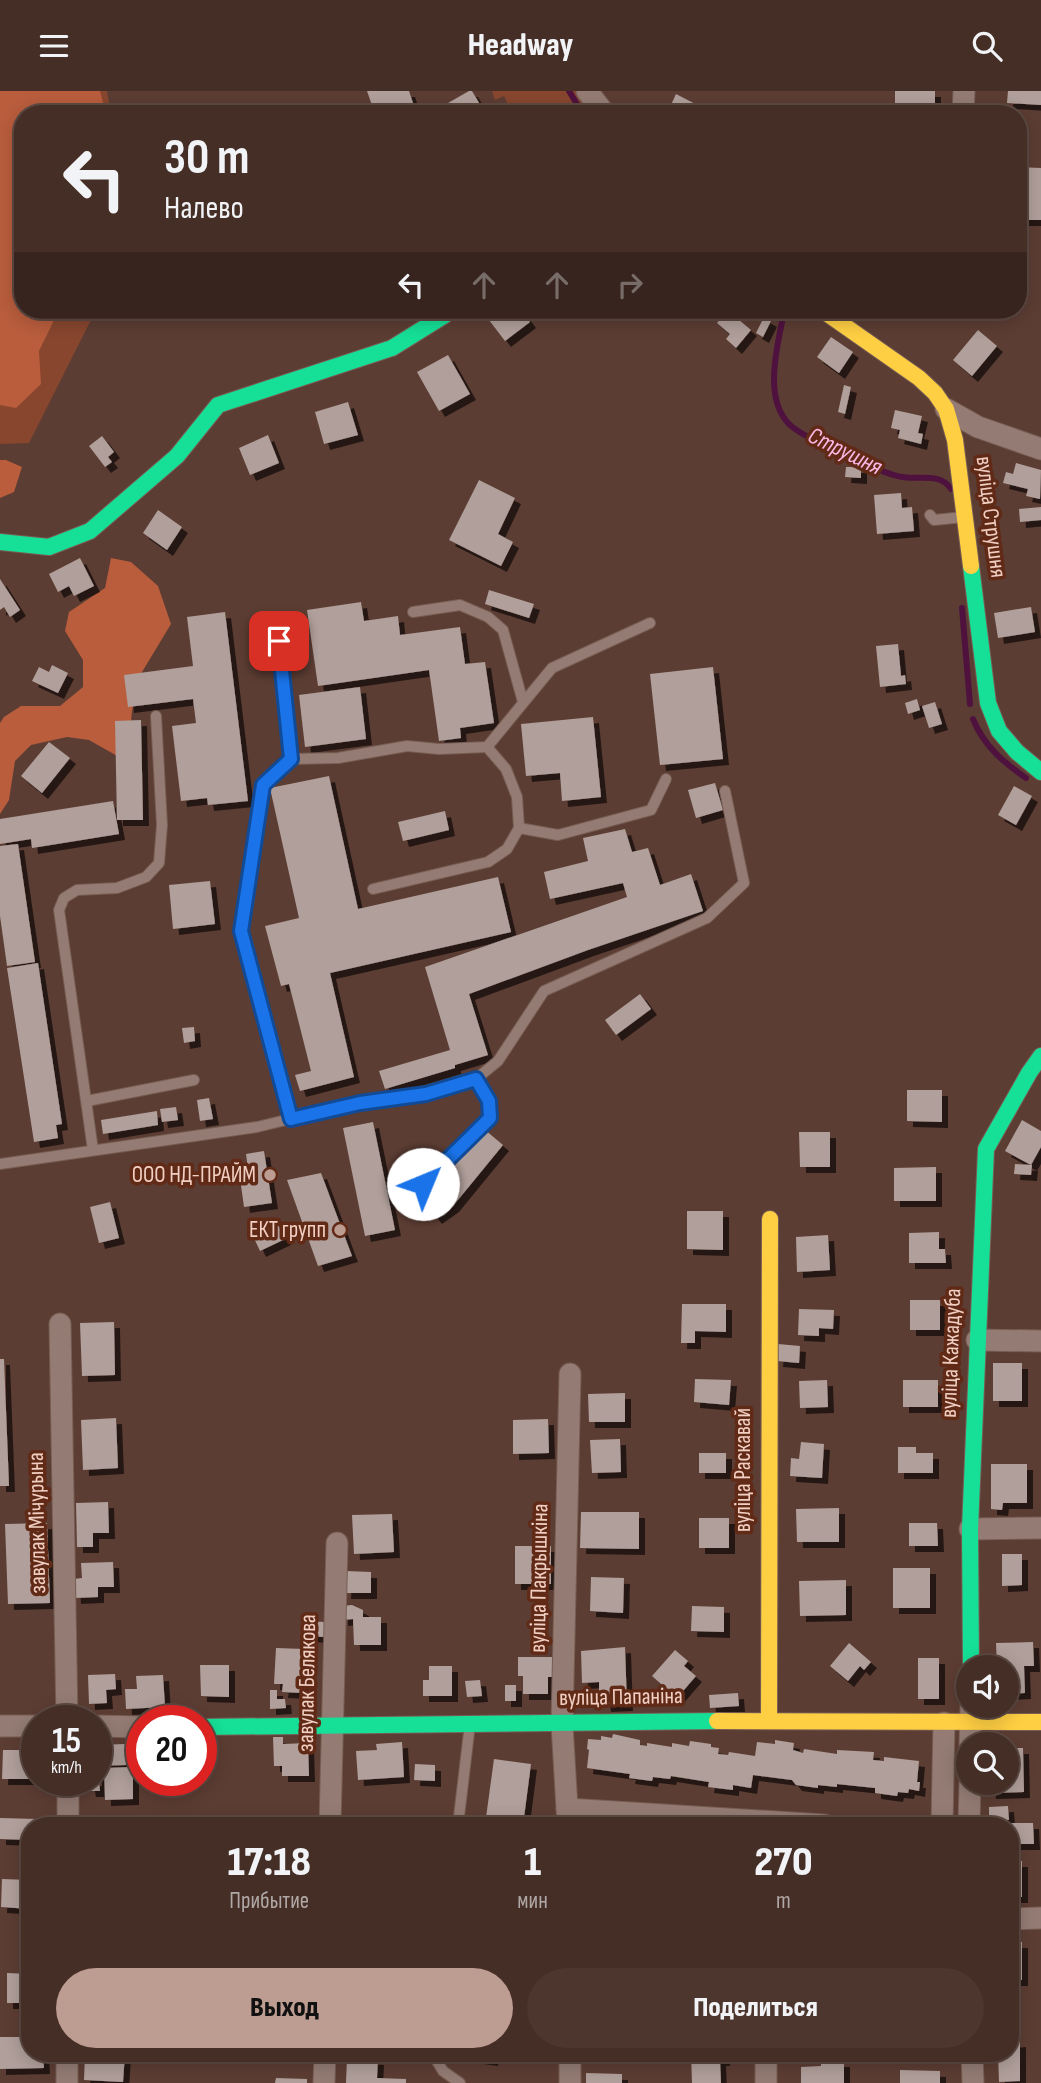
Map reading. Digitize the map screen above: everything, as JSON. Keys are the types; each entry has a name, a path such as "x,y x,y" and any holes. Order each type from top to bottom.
{"street":[{"path":"587,91 598,105"},
{"path":"0,542 49,547 90,531 177,456 218,405 392,348 439,319"},
{"name":"вуліца Струшня","path":"835,319 919,378 935,393 946,409 955,440 988,703 999,731 1017,752 1041,772"},
{"path":"946,409 978,427 1041,449"},
{"name":"вуліца Кажадуба","path":"971,1655 970,1529 986,1149 1028,1073 1041,1056"},
{"name":"вуліца Раскавай","path":"769,1720 770,1219"},
{"name":"завулак Мічурына","path":"60,1324 67,1705"},
{"path":"977,1340 1041,1341"},
{"name":"вуліца Пакрышкіна","path":"568,1817 562,1724 570,1374"},
{"path":"970,1529 1041,1528"},
{"name":"завулак Белякова","path":"330,1817 337,1543"},
{"name":"вуліца Папаніна","path":"217,1727 769,1720 971,1725 1041,1722"},
{"path":"942,1817 944,1723"},
{"path":"0,1726 21,1726"},
{"path":"969,1817 970,1795"},
{"path":"68,1796 68,1817"},
{"path":"1019,1919 1041,1918"},
{"path":"67,2062 67,2083"},
{"path":"324,2083 325,2062"},
{"path":"570,2062 570,2083"},
{"path":"766,2062 766,2083"},
{"path":"972,2062 972,2083"}],"lane":[{"path":"930,515 934,520 964,517"},
{"path":"413,612 460,604 488,617 503,630 523,702"},
{"path":"277,617 291,759"},
{"path":"291,1119 241,931 263,785 291,759 338,758 407,746 439,749 487,747 552,668 650,623"},
{"path":"93,1150 59,910 64,898 77,890 117,888 146,877 159,863 162,825 156,716"},
{"path":"373,889 488,862 507,849 519,828 517,797 506,769 487,747"},
{"path":"519,828 558,835 651,810 666,779"},
{"path":"0,1164 257,1127 360,1103 426,1094 476,1079 498,1061 544,991 707,918 744,883 725,791"},
{"path":"423,1184 490,1118 489,1101 476,1079"},
{"path":"88,1101 194,1080"},
{"path":"459,1817 470,1724"},
{"path":"438,2062 443,2071 460,2083"}],"shaded area":[{"path":"0,91 107,91 109,105 14,105 14,319 91,319 29,443 0,444"},
{"path":"0,91 100,91 104,105 14,105 14,319 55,319 39,351 41,384 16,408 0,405"},
{"path":"492,91 577,91 587,105 508,105 504,96 495,100"},
{"path":"0,460 22,467 14,492 0,498"},
{"path":"111,558 131,562 158,586 171,624 142,672 132,711 129,743 119,757 89,740 67,737 31,745 15,761 9,800 0,814 0,723 4,717 21,706 60,706 83,687 83,660 65,631 69,612 105,588"}],"building":[{"path":"367,91 409,91 414,105 372,105"},
{"path":"472,91 480,105 444,105"},
{"path":"895,91 935,91 935,105 895,105"},
{"path":"1008,91 1041,91 1041,105 1007,103"},
{"path":"676,94 697,105 671,105"},
{"path":"1027,167 1041,168 1041,220 1027,220"},
{"path":"528,319 530,322 505,341 489,320"},
{"path":"720,319 738,319 751,330 736,348 726,339 730,334 717,323"},
{"path":"763,319 771,321 763,337 756,333"},
{"path":"978,330 997,346 972,376 953,360"},
{"path":"831,337 853,352 839,373 817,357"},
{"path":"448,355 470,394 439,411 417,372"},
{"path":"844,385 851,387 845,414 838,412"},
{"path":"348,402 358,435 324,444 315,412"},
{"path":"895,410 922,416 918,433 923,434 921,444 898,438 900,430 891,428"},
{"path":"268,435 279,463 250,475 239,448"},
{"path":"102,436 114,452 108,457 112,462 105,467 89,446"},
{"path":"1016,463 1041,470 1040,499 1026,496 1028,489 1003,483 1006,472 1013,474"},
{"path":"846,467 861,467 861,478 845,477"},
{"path":"479,480 515,498 498,534 513,542 501,566 449,540"},
{"path":"901,493 902,508 912,507 914,531 877,534 874,495"},
{"path":"1041,507 1041,520 1020,522 1019,509"},
{"path":"158,510 182,527 167,550 143,533"},
{"path":"80,558 94,586 74,596 69,586 58,592 49,574"},
{"path":"0,579 20,610 10,617 4,607 0,610"},
{"path":"489,590 534,604 529,618 485,604"},
{"path":"361,602 364,621 398,616 400,635 460,627 465,664 485,662 494,723 460,728 461,738 439,741 429,670 318,686 307,610"},
{"path":"1031,607 1035,632 998,638 994,613"},
{"path":"225,612 248,801 208,805 207,798 181,801 172,726 196,723 193,699 128,707 124,675 193,666 187,617"},
{"path":"898,644 901,676 905,675 906,684 880,687 876,646"},
{"path":"52,665 68,673 58,693 32,681 39,667 49,672"},
{"path":"713,667 723,759 660,765 650,674"},
{"path":"360,687 366,739 305,747 299,695"},
{"path":"917,699 920,710 908,714 905,703"},
{"path":"935,702 942,724 929,728 922,706"},
{"path":"593,717 601,797 562,801 560,773 526,776 521,724"},
{"path":"141,720 143,820 117,820 115,721"},
{"path":"49,742 70,758 42,793 21,776"},
{"path":"329,776 358,909 498,877 511,932 330,973 354,1077 300,1091 295,1075 311,1071 289,984 281,986 265,926 299,918 270,788"},
{"path":"715,783 723,810 696,818 688,790"},
{"path":"1014,786 1032,796 1016,825 998,815"},
{"path":"113,801 119,834 32,848 31,839 0,844 0,819"},
{"path":"445,811 449,830 403,841 398,822"},
{"path":"625,829 632,852 648,848 660,885 691,874 703,911 469,994 488,1055 385,1089 379,1071 450,1050 425,967 627,897 623,883 550,899 544,872 588,861 583,838"},
{"path":"18,844 35,962 7,966 0,916 0,846"},
{"path":"210,881 215,924 173,929 169,885"},
{"path":"38,963 62,1124 56,1125 58,1138 34,1142 7,968"},
{"path":"640,994 651,1009 616,1035 605,1020"},
{"path":"194,1027 195,1041 184,1043 182,1028"},
{"path":"907,1090 942,1090 942,1122 907,1121"},
{"path":"209,1098 213,1119 200,1121 197,1100"},
{"path":"176,1107 178,1120 162,1122 160,1109"},
{"path":"157,1111 158,1125 103,1134 101,1120"},
{"path":"1022,1120 1041,1131 1041,1147 1031,1165 1005,1151"},
{"path":"373,1122 395,1230 365,1236 343,1128"},
{"path":"484,1129 503,1145 453,1206 436,1218 422,1201"},
{"path":"799,1132 830,1132 830,1167 800,1167"},
{"path":"264,1151 272,1203 244,1207 239,1171 248,1169 246,1154"},
{"path":"1015,1164 1032,1165 1031,1175 1014,1174"},
{"path":"936,1167 936,1201 894,1201 894,1168"},
{"path":"321,1173 352,1256 318,1266 287,1180"},
{"path":"110,1202 119,1238 99,1243 90,1207"},
{"path":"687,1211 723,1211 723,1250 687,1249"},
{"path":"278,1225 285,1239 260,1251 253,1236"},
{"path":"939,1232 939,1249 945,1249 946,1263 909,1263 909,1233"},
{"path":"828,1235 830,1270 797,1272 796,1237"},
{"path":"910,1300 940,1300 940,1330 910,1330"},
{"path":"682,1304 726,1304 726,1332 695,1331 695,1343 681,1343"},
{"path":"799,1309 834,1310 833,1329 819,1328 819,1336 798,1335"},
{"path":"114,1322 115,1375 82,1376 80,1323"},
{"path":"778,1344 800,1346 799,1363 777,1361"},
{"path":"0,1359 4,1359 9,1486 0,1486"},
{"path":"993,1363 1022,1363 1022,1401 993,1401"},
{"path":"695,1379 731,1380 729,1405 694,1402"},
{"path":"827,1380 828,1407 800,1408 799,1381"},
{"path":"903,1380 938,1380 938,1407 903,1407"},
{"path":"625,1393 625,1422 589,1422 588,1394"},
{"path":"116,1418 118,1468 83,1470 81,1420"},
{"path":"548,1419 549,1453 513,1454 513,1420"},
{"path":"620,1439 621,1472 592,1473 590,1440"},
{"path":"801,1442 824,1444 822,1478 790,1476 791,1458 799,1459"},
{"path":"898,1447 916,1447 916,1453 933,1453 933,1473 898,1473"},
{"path":"699,1453 726,1453 726,1473 699,1473"},
{"path":"991,1464 1027,1464 1027,1503 1003,1503 1002,1510 991,1509"},
{"path":"108,1502 109,1533 93,1533 93,1547 77,1547 76,1503"},
{"path":"839,1508 839,1542 797,1542 796,1509"},
{"path":"581,1512 639,1512 639,1549 580,1548"},
{"path":"392,1514 394,1552 354,1554 352,1515"},
{"path":"699,1518 729,1518 729,1548 699,1548"},
{"path":"47,1523 50,1603 8,1604 5,1524"},
{"path":"909,1523 937,1523 938,1546 909,1546"},
{"path":"515,1546 551,1546 551,1584 515,1584"},
{"path":"1002,1554 1022,1554 1022,1585 1002,1586"},
{"path":"113,1562 114,1587 98,1587 98,1597 75,1598 74,1579 82,1578 81,1563"},
{"path":"893,1568 930,1568 930,1608 893,1608"},
{"path":"346,1571 371,1572 371,1593 345,1593"},
{"path":"591,1577 624,1578 623,1613 590,1611"},
{"path":"846,1580 846,1615 800,1616 799,1581"},
{"path":"352,1605 363,1610 363,1617 381,1617 381,1645 354,1645 353,1619 342,1620 342,1606"},
{"path":"692,1606 724,1607 724,1632 691,1631"},
{"path":"306,1621 325,1622 324,1637 305,1636"},
{"path":"1033,1642 1034,1666 1024,1666 1025,1693 1019,1693 1019,1655 996,1655 996,1643"},
{"path":"849,1643 871,1662 864,1670 860,1666 848,1681 830,1666"},
{"path":"625,1647 627,1705 605,1706 604,1694 599,1694 599,1682 582,1683 581,1651"},
{"path":"276,1648 304,1649 302,1693 282,1692 283,1684 274,1684"},
{"path":"675,1650 688,1661 684,1666 696,1676 677,1698 652,1676"},
{"path":"518,1657 553,1657 554,1677 548,1677 548,1694 523,1694 523,1676 518,1676"},
{"path":"918,1658 939,1658 939,1699 918,1699"},
{"path":"200,1665 229,1665 229,1697 201,1696"},
{"path":"429,1666 452,1666 452,1696 423,1696 423,1680 429,1680"},
{"path":"115,1674 116,1689 106,1690 107,1703 89,1704 88,1675"},
{"path":"163,1675 165,1705 126,1705 126,1709 125,1689 137,1689 136,1676"},
{"path":"480,1680 482,1696 467,1697 465,1681"},
{"path":"505,1685 516,1685 516,1701 505,1701"},
{"path":"270,1690 277,1690 277,1699 285,1699 286,1708 270,1709"},
{"path":"738,1693 739,1706 710,1708 709,1695"},
{"path":"613,1734 640,1740 640,1745 647,1746 647,1743 672,1747 672,1743 689,1746 690,1741 711,1744 711,1747 719,1748 718,1754 728,1755 729,1752 755,1756 757,1742 775,1744 775,1740 794,1743 793,1750 803,1753 804,1749 837,1754 837,1750 874,1752 873,1760 884,1761 884,1757 919,1761 919,1791 909,1789 908,1793 898,1792 897,1796 875,1793 875,1788 837,1784 837,1787 818,1785 818,1788 796,1785 792,1780 753,1775 751,1788 733,1785 733,1790 708,1787 709,1782 671,1776 670,1779 653,1777 652,1781 629,1778 630,1774 587,1768 588,1739 601,1740 601,1736 612,1738"},
{"path":"273,1737 283,1737 283,1744 308,1743 309,1776 282,1776 282,1766 274,1766"},
{"path":"402,1742 404,1777 358,1780 356,1751 377,1750 376,1744"},
{"path":"112,1744 125,1744 126,1765 112,1765"},
{"path":"1019,1748 1023,1748 1024,1792 1019,1792"},
{"path":"3,1750 21,1750 21,1779 2,1779"},
{"path":"494,1759 531,1764 524,1817 486,1817"},
{"path":"415,1764 435,1765 435,1781 414,1780"},
{"path":"126,1767 126,1796 133,1796 133,1799 105,1800 105,1796 112,1796 112,1768"},
{"path":"1008,1806 1009,1817 989,1817 989,1807"},
{"path":"0,1818 21,1819 21,1840 0,1839"},
{"path":"1019,1823 1033,1823 1034,1844 1019,1844"},
{"path":"1019,1861 1022,1861 1022,1897 1019,1897"},
{"path":"2,1879 21,1880 21,1908 1,1907"},
{"path":"1019,1942 1022,1942 1022,1980 1019,1980"},
{"path":"7,1973 21,1974 21,2003 7,2003"},
{"path":"0,2037 21,2037 21,2062 44,2062 44,2068 0,2069"},
{"path":"1019,2041 1020,2081 999,2082 998,2062 1019,2062"},
{"path":"85,2062 124,2062 123,2082 84,2080"},
{"path":"347,2062 378,2062 377,2078 406,2079 406,2083 346,2083"},
{"path":"691,2062 720,2062 721,2083 692,2083"},
{"path":"821,2062 844,2062 844,2083 801,2083 801,2067 821,2066"},
{"path":"900,2070 940,2071 940,2083 900,2083"},
{"path":"586,2073 622,2074 622,2083 586,2083"},
{"path":"276,2078 307,2079 307,2083 275,2083"}],"waterway":[{"name":"Струшня","path":"569,91 578,105"},
{"name":"Струшня","path":"783,319 775,358 774,388 782,414 790,425 815,440 879,470 902,477 941,480 951,489"},
{"name":"Струшня","path":"962,608 970,704"},
{"name":"Струшня","path":"973,719 995,753 1026,778"}],"traffic: fast":[{"path":"0,542 49,547 90,531 177,456 218,405 392,348 439,319"},
{"path":"971,566 988,703 999,731 1017,752 1041,772"},
{"path":"971,1655 970,1529 986,1149 1041,1056"},
{"path":"217,1727 717,1721"}],"traffic: slow":[{"path":"835,319 919,378 935,393 946,409 955,440 971,566"},
{"path":"769,1720 770,1219"},
{"path":"717,1721 1041,1722"}],"place":[{"name":"ООО НД-ПРАЙМ","path":"270,1175"},
{"name":"ЕКТ групп","path":"340,1230"}],"route":[{"path":"279,641 291,759 263,785 241,931 291,1119 360,1103 426,1094 476,1079 489,1101 490,1118 423,1184"}]}
